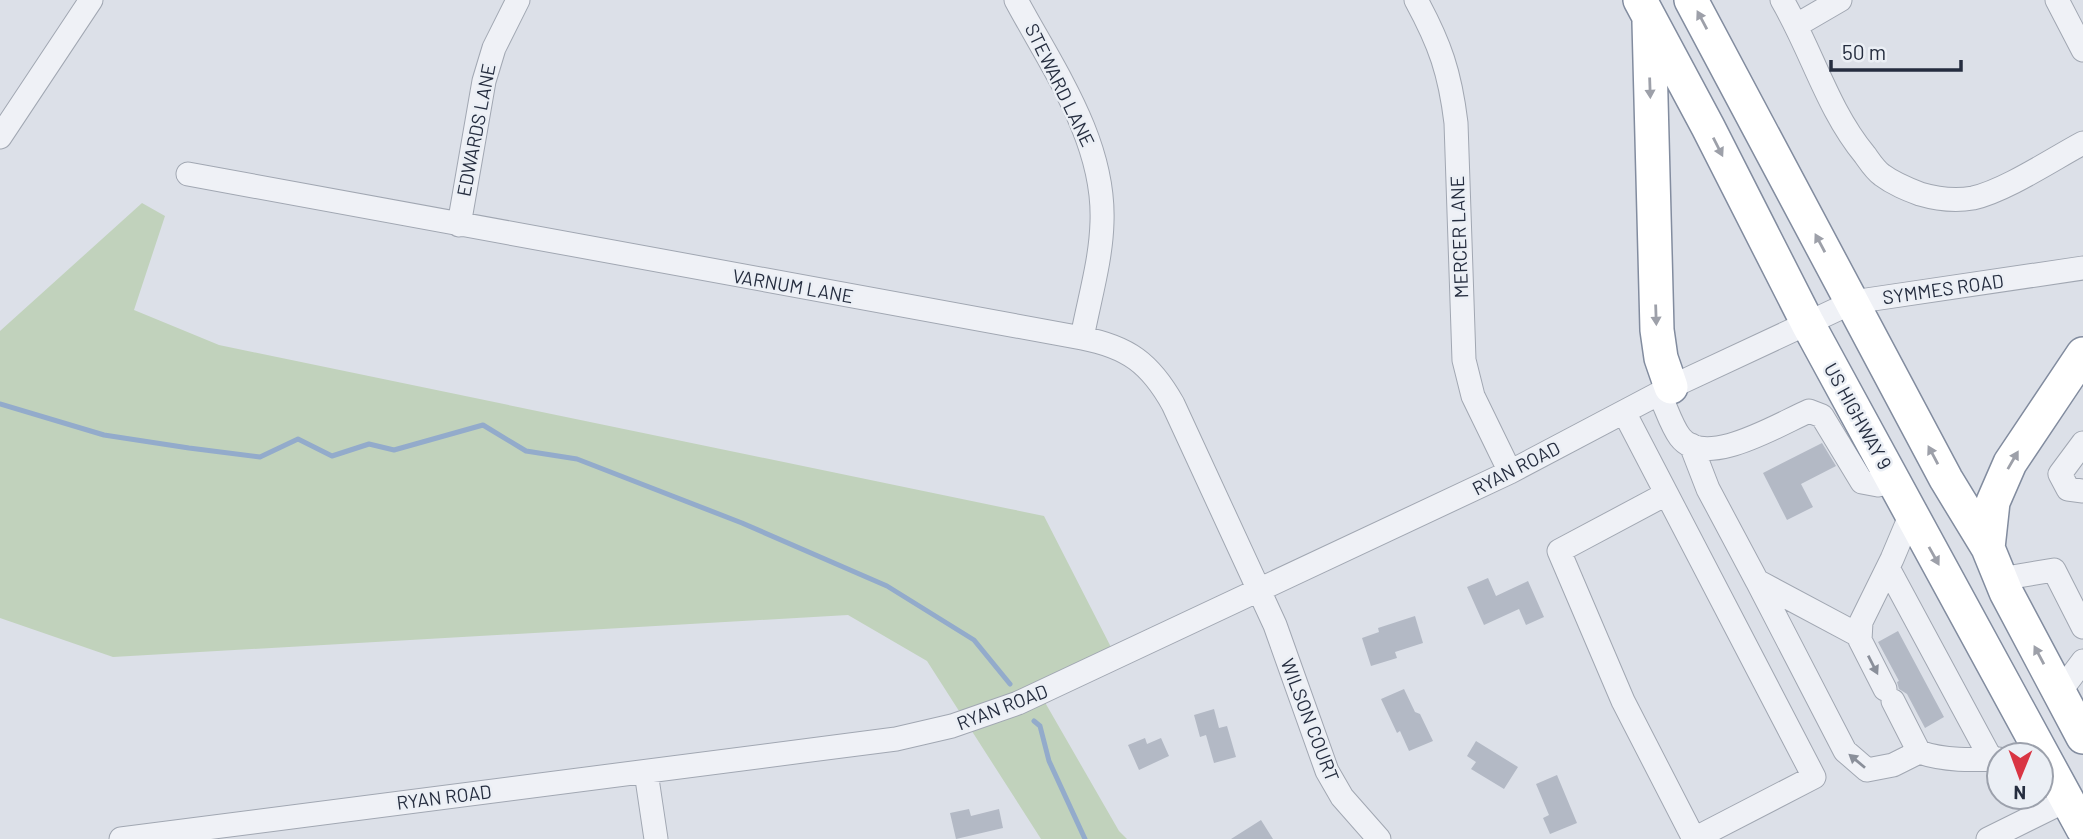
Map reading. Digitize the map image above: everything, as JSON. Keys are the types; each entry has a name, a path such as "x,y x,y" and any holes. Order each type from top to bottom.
{"highway":[{"path":"1691,0 1945,479 1988,548 2000,579 2083,737"},
{"path":"1645,10 1657,330 1665,390"},
{"name":"US HIGHWAY 9","path":"1645,10 1808,324 2034,741"},
{"path":"1988,548 1993,502 2010,463 2083,354"},
{"name":"US HIGHWAY 9","path":"2055,779 2083,829"}],"street":[{"path":"0,137 91,0"},
{"name":"EDWARDS LANE","path":"459,225 484,81 494,48 517,0"},
{"name":"STEWARD LANE","path":"1016,0 1080,119 1095,158 1101,189 1102,222 1100,248 1082,338"},
{"name":"MERCER LANE","path":"1416,0 1440,47 1453,95 1466,369 1473,396 1510,472"},
{"path":"1782,0 1797,25 1815,70 1851,138 1880,174 1900,187 1950,200 1973,198 1994,190 2083,143"},
{"path":"1797,25 1840,0"},
{"path":"2057,0 2083,50"},
{"name":"VARNUM LANE","path":"188,174 1104,342 1140,360 1162,385 1258,589"},
{"name":"SYMMES ROAD","path":"1808,324 1853,302 2083,268"},
{"name":"RYAN ROAD","path":"121,839 896,739 952,726 1018,703 1510,472 1665,390 1808,324"},
{"path":"1665,390 1681,438 1696,450 1731,446 1809,411 1822,416 1862,482 1878,485 1894,482"},
{"path":"1817,414 1849,399"},
{"path":"1623,412 1814,777 1694,839 1623,701 1559,551 1666,495"},
{"path":"2083,443 2060,474 2068,489 2083,491"},
{"path":"1690,445 1708,489 1845,751 1867,770 1894,765 1919,752"},
{"path":"1911,514 1861,622 1860,640 1919,752 1955,760 1985,759"},
{"path":"1888,568 1985,741"},
{"path":"2000,579 2054,570 2083,627"},
{"path":"1757,581 1860,636"},
{"name":"WILSON COURT","path":"1258,589 1275,625 1327,771 1342,797 1379,839"},
{"path":"2060,693 2083,661"},
{"path":"646,772 656,839"},
{"path":"1988,839 2067,800"}],"green space":[{"path":"142,203 165,216 134,310 219,345 1044,516 1115,655 1039,692 1119,831 1127,839 1041,839 927,661 848,615 113,657 0,618 0,331"}],"building":[{"path":"1822,443 1836,466 1801,484 1813,507 1787,520 1763,473"},
{"path":"1488,578 1496,596 1528,581 1544,617 1526,625 1519,609 1484,625 1467,587"},
{"path":"1415,616 1423,643 1395,652 1397,658 1371,666 1362,638 1379,632 1378,628"},
{"path":"1898,631 1944,717 1925,728 1907,694 1899,689 1899,681 1878,642"},
{"path":"1404,689 1433,741 1409,751 1381,699"},
{"path":"1214,709 1219,728 1227,726 1236,757 1214,763 1206,735 1200,737 1194,715"},
{"path":"1145,738 1147,744 1161,738 1169,756 1139,770 1128,745"},
{"path":"1476,741 1518,767 1504,789 1471,769 1476,762 1467,756"},
{"path":"1557,775 1577,823 1550,834 1543,818 1549,815 1536,784"},
{"path":"969,809 971,816 999,809 1003,828 956,839 950,813"},
{"path":"1261,820 1273,839 1231,839"}],"waterway":[{"path":"0,404 104,435 260,457 298,439 332,456 369,444 394,450 483,425 526,451 577,459 742,523 887,586 974,640 1010,684"},
{"path":"1034,721 1040,726 1049,761 1085,839"}]}
